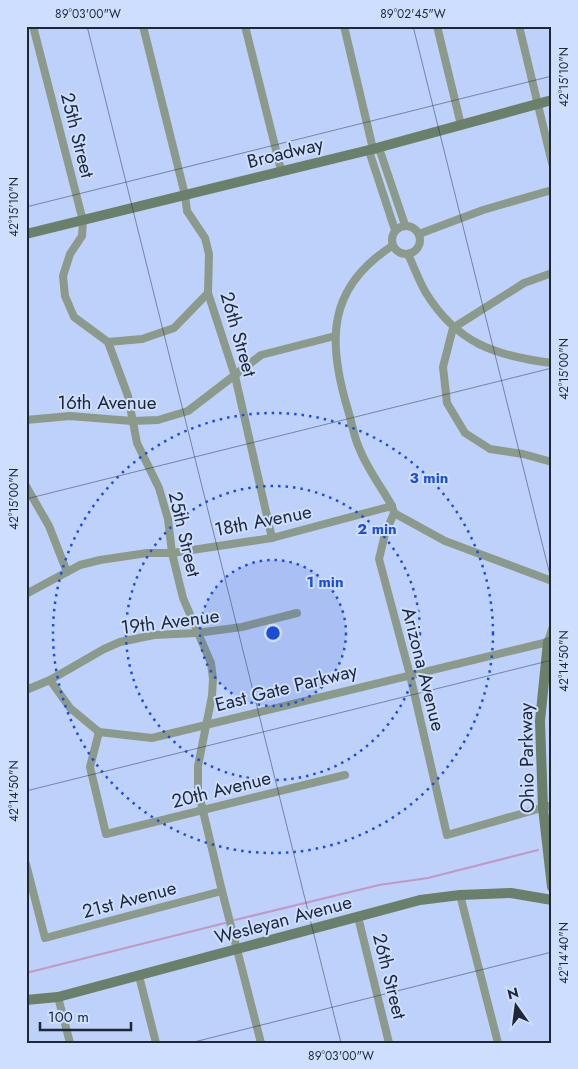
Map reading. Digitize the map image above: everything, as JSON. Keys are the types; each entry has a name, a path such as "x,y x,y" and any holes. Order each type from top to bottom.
{"street":[{"name":"25th Street","path":"33,26 83,221"},
{"name":"26th Street","path":"143,26 185,196 187,211 205,238 209,254 208,293 235,376 272,538"},
{"path":"245,26 281,170"},
{"path":"344,26 373,148 370,154 395,230"},
{"path":"437,26 461,125"},
{"path":"519,26 552,163"},
{"name":"Broadway","path":"26,234 185,196 552,100"},
{"path":"373,148 380,151 405,225"},
{"path":"419,234 483,210 552,190"},
{"path":"83,221 82,236 70,254 63,276 65,296 74,317 108,342 142,339 174,328 208,293"},
{"path":"405,225 413,227 419,234 420,243 412,253 408,254 399,252 392,246 391,237 395,230 405,225"},
{"path":"392,246 376,256 352,282 338,314 335,336 341,387 360,450 393,509 444,541 552,581"},
{"path":"408,254 426,293 454,328 486,349 522,359 552,363"},
{"path":"552,274 524,283 454,328 443,367 447,403 465,433 490,448 552,462"},
{"name":"16th Avenue","path":"26,420 70,416 132,421 158,420 188,411 261,355 335,336"},
{"name":"25th Street","path":"108,342 128,396 137,443 159,488 168,519 172,553 183,598 211,663 213,679 212,696 198,766 198,790 261,1043"},
{"path":"26,486 50,526 67,572"},
{"name":"18th Avenue","path":"26,594 80,565 100,560 147,553 172,553 272,538 393,509"},
{"name":"Arizona Avenue","path":"393,509 379,559 410,675 447,834 548,807"},
{"name":"19th Avenue","path":"26,690 50,680 120,642 154,635 197,634 242,628 298,613"},
{"name":"Ohio Parkway","path":"552,629 540,721 548,807 552,887"},
{"name":"East Gate Parkway","path":"99,732 152,738 550,641"},
{"path":"50,680 70,708 99,732"},
{"name":"20th Avenue","path":"99,732 90,766 106,834 345,775"},
{"name":"21st Avenue","path":"26,864 45,938 222,891"},
{"name":"Wesleyan Avenue","path":"26,1000 58,997 420,900 511,893 552,900"},
{"path":"460,896 498,1043"},
{"name":"26th Street","path":"358,917 389,1043"},
{"path":"139,976 156,1043"},
{"path":"58,997 70,1043"}],"waterway":[{"path":"235,920 379,885 428,878 538,850"},
{"path":"26,973 225,923"}]}
